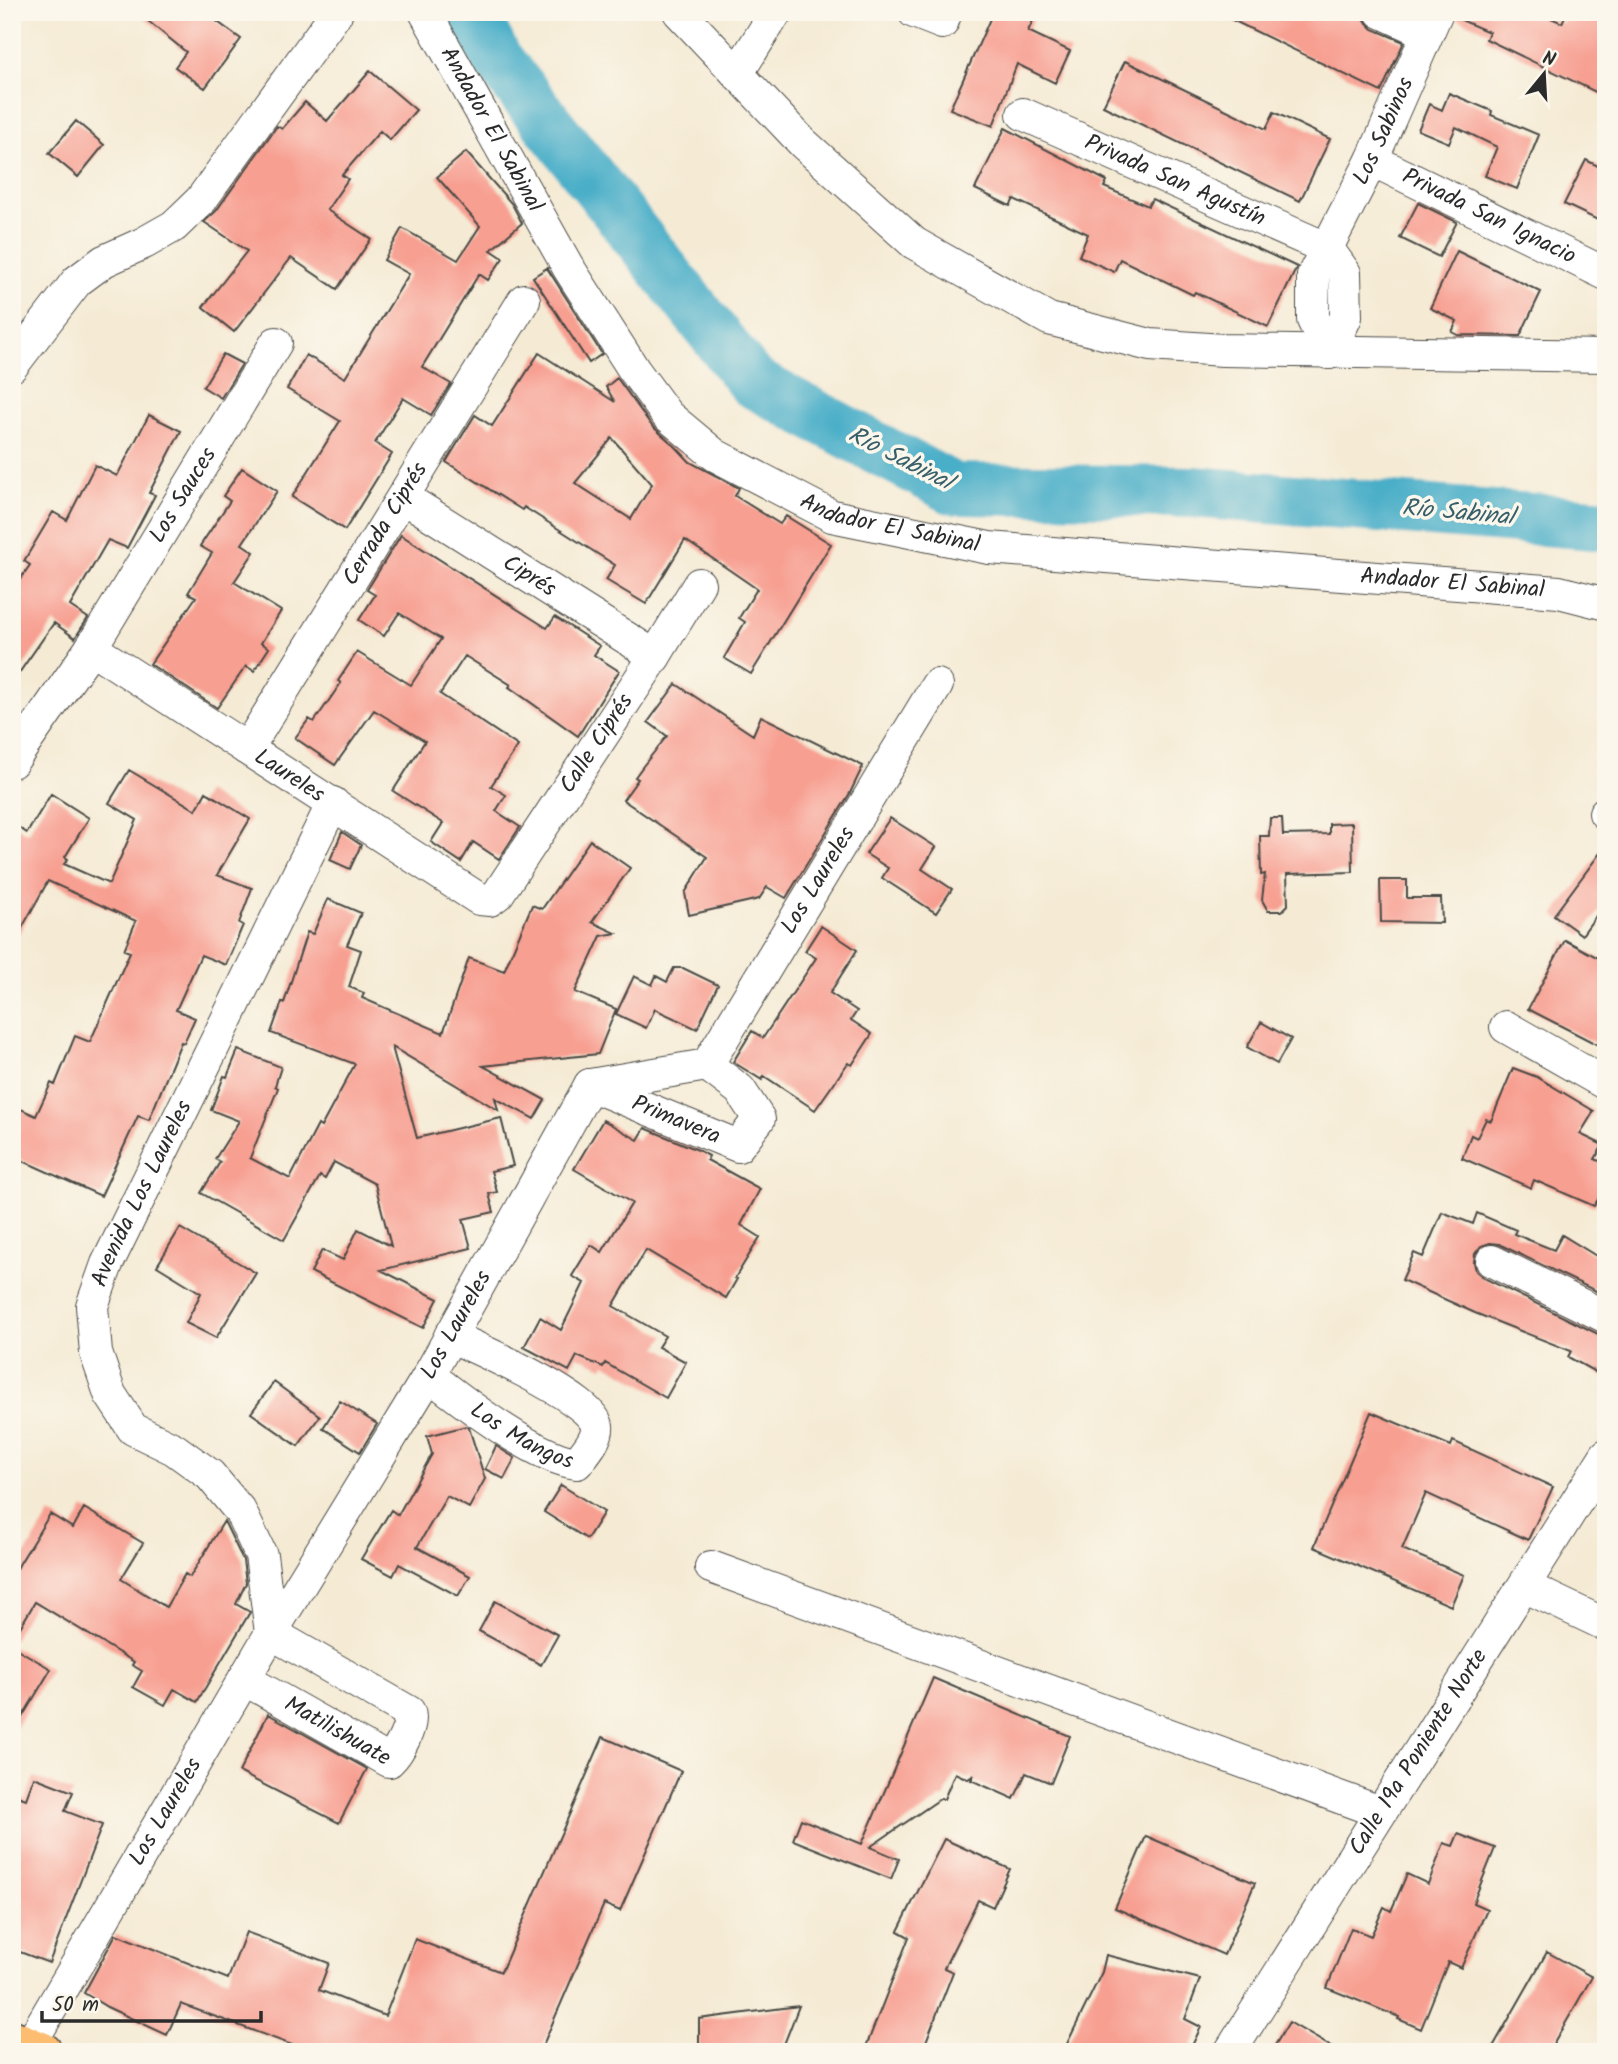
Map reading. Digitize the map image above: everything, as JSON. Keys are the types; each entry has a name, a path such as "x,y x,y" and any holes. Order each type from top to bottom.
{"street":[{"path":"12,366 77,281 104,261 174,226 201,200 337,12"},
{"name":"Andador El Sabinal","path":"425,12 568,267 634,370 667,415 715,455 832,516 989,548 1559,592 1606,604"},
{"path":"679,12 803,143 914,243 1049,319 1150,345 1223,351 1606,356"},
{"path":"737,74 776,12"},
{"path":"914,12 942,23 946,12"},
{"path":"1381,12 1432,23"},
{"name":"Los Sabinos","path":"1329,353 1313,320 1313,275 1372,160 1432,23"},
{"name":"Privada San Agustín","path":"1023,114 1328,249"},
{"name":"Privada San Ignacio","path":"1372,160 1606,274"},
{"name":"Cerrada Ciprés","path":"247,749 524,300"},
{"name":"Los Sauces","path":"12,762 91,648 276,343"},
{"name":"Ciprés","path":"403,497 655,656"},
{"name":"Calle Ciprés","path":"491,900 498,894 655,656 699,584"},
{"name":"Laureles","path":"91,648 479,899 491,900"},
{"name":"Los Laureles","path":"706,1065 937,685"},
{"name":"Avenida Los Laureles","path":"271,1633 261,1555 240,1511 210,1475 174,1449 133,1429 110,1394 96,1353 92,1306 107,1264 332,803"},
{"path":"1506,1027 1606,1084"},
{"path":"590,1085 706,1065"},
{"name":"Primavera","path":"590,1085 738,1146 759,1119 740,1090 706,1065"},
{"name":"Los Laureles","path":"28,2046 271,1633 429,1375 590,1085"},
{"path":"1492,1261 1606,1317"},
{"name":"Los Mangos","path":"429,1375 473,1409 524,1441 570,1463 577,1464 596,1434 594,1419 565,1394 509,1362 450,1336"},
{"name":"Calle 19a Poniente Norte","path":"1230,2052 1606,1455"},
{"path":"711,1567 1380,1812"},
{"path":"1524,1586 1606,1625"},
{"name":"Matilishuate","path":"244,1679 381,1758 389,1761 394,1756 411,1721 409,1712 271,1633"}],"building":[{"path":"137,12 204,12 241,39 205,88 175,67 186,52"},
{"path":"993,12 1037,12 1028,31 1070,51 1055,83 1017,64 993,126 950,109"},
{"path":"1216,12 1356,12 1363,16 1373,29 1404,42 1381,92"},
{"path":"1455,12 1538,12 1562,23 1567,12 1606,12 1606,97 1486,39 1489,32 1454,17"},
{"path":"1125,61 1266,129 1274,112 1330,139 1300,201 1103,106"},
{"path":"370,71 416,110 390,140 380,131 342,175 348,179 327,210 371,239 337,289 291,258 234,332 203,307 247,251 204,222 216,211 277,126 282,129 305,102 327,121"},
{"path":"1449,93 1492,111 1491,115 1539,135 1517,189 1485,176 1497,147 1456,127 1449,143 1418,130 1429,104 1442,110"},
{"path":"76,121 104,145 78,177 49,153"},
{"path":"1005,128 1107,181 1104,187 1148,206 1152,199 1297,267 1268,327 1195,292 1193,295 1120,259 1114,272 1079,256 1088,234 1014,199 1010,206 975,189"},
{"path":"466,152 512,204 522,223 491,250 503,258 488,280 479,274 422,367 451,384 431,415 403,398 375,443 392,454 345,530 292,497 340,421 287,389 306,355 345,378 409,274 384,260 402,228 458,260 480,226 437,177"},
{"path":"1586,160 1606,170 1606,224 1564,204"},
{"path":"1418,203 1457,222 1439,257 1400,238"},
{"path":"1457,251 1541,292 1520,336 1458,335 1452,332 1457,321 1430,308"},
{"path":"547,268 602,354 589,363 533,277"},
{"path":"539,353 615,402 606,387 617,378 652,426 690,462 739,488 735,496 780,524 786,516 831,544 751,674 724,658 745,622 739,618 757,589 685,540 646,604 606,580 615,565 524,507 522,510 446,462 475,415 492,426","holes":["612,438 652,484 631,519 575,483"]},
{"path":"223,354 242,364 221,398 203,387"},
{"path":"149,415 181,431 149,493 155,495 127,548 108,540 70,606 88,618 75,638 54,623 12,683 12,591 30,565 24,561 53,512 67,520 95,465 117,476"},
{"path":"242,468 277,491 242,544 254,552 234,582 281,611 261,643 269,648 254,671 246,666 217,708 150,664 196,597 188,593 212,553 200,546 230,501 223,496"},
{"path":"401,535 547,628 555,617 600,646 594,655 619,671 578,736 509,687 511,685 465,656 440,694 518,746 491,786 506,795 496,811 520,827 499,859 473,842 461,862 431,842 443,823 393,791 425,741 374,710 335,765 295,738 309,719 314,722 341,683 338,681 357,652 411,685 441,639 399,613 384,636 359,620 375,595 367,590"},
{"path":"676,684 753,735 761,716 863,766 850,793 786,898 767,887 759,899 689,915 685,893 707,857 623,800 638,779 635,777 667,736 648,722"},
{"path":"129,770 196,810 206,792 250,819 217,875 252,888 239,923 243,925 226,965 201,955 176,1010 195,1018 184,1043 181,1042 149,1120 138,1116 101,1196 12,1156 12,1105 36,1116 51,1083 55,1085 75,1036 90,1042 130,952 124,950 136,921 48,881 12,946 12,823 27,833 51,794 89,818 65,857 68,859 64,864 109,884 137,820 109,803"},
{"path":"890,818 936,847 922,869 952,889 936,913 882,878 888,868 866,854"},
{"path":"1270,818 1282,818 1283,835 1329,834 1329,824 1352,823 1353,872 1287,874 1288,905 1282,911 1268,911 1262,900 1265,874 1261,875 1260,836 1269,836"},
{"path":"342,832 361,845 350,869 330,860"},
{"path":"590,840 630,868 592,922 616,933 601,936 575,992 616,1009 598,1054 483,1066 545,1100 534,1119 495,1098 498,1110 392,1047 417,1138 501,1118 513,1166 491,1171 497,1192 489,1194 494,1212 463,1219 471,1248 381,1270 438,1299 423,1328 311,1272 322,1250 343,1260 358,1229 391,1246 375,1184 334,1162 325,1179 320,1176 284,1240 201,1193 220,1162 215,1159 239,1121 211,1110 238,1050 281,1067 275,1086 278,1088 250,1158 290,1179 318,1125 321,1127 355,1064 271,1033 282,1002 284,1003 307,932 313,934 328,899 361,913 347,945 361,950 349,987 364,993 362,998 443,1033 469,958 504,971 532,905 542,909"},
{"path":"1606,845 1606,902 1582,935 1554,915"},
{"path":"1380,880 1407,880 1407,898 1441,898 1442,923 1381,922"},
{"path":"821,926 857,950 830,993 857,1011 851,1020 872,1034 852,1065 848,1063 815,1110 764,1076 762,1080 733,1062 752,1031 763,1038 816,958 805,951"},
{"path":"1565,940 1606,962 1606,1049 1528,1009"},
{"path":"674,968 683,968 718,985 697,1029 655,1009 646,1028 616,1014 634,976 652,985 656,976 667,982"},
{"path":"1261,1022 1291,1039 1277,1064 1247,1047"},
{"path":"1513,1068 1537,1077 1594,1111 1580,1134 1603,1145 1595,1159 1606,1164 1606,1186 1594,1206 1534,1180 1531,1188 1462,1158 1471,1135 1477,1138 1486,1119 1491,1121"},
{"path":"603,1120 638,1140 645,1128 698,1150 709,1156 707,1160 760,1189 741,1225 760,1237 726,1298 646,1250 613,1306 665,1336 658,1347 686,1362 666,1398 605,1363 603,1367 577,1356 569,1371 524,1347 540,1317 561,1330 584,1283 572,1276 591,1245 602,1252 632,1203 574,1169"},
{"path":"1442,1212 1473,1224 1477,1213 1516,1230 1514,1234 1554,1250 1562,1235 1606,1262 1606,1296 1499,1244 1481,1246 1475,1254 1474,1262 1476,1271 1484,1278 1598,1334 1606,1335 1606,1378 1568,1357 1571,1351 1475,1313 1402,1280 1414,1253 1423,1257"},
{"path":"180,1228 256,1273 216,1338 186,1323 201,1293 157,1266"},
{"path":"274,1382 320,1416 298,1446 251,1413"},
{"path":"340,1401 377,1424 360,1452 323,1428"},
{"path":"1371,1412 1451,1446 1453,1441 1553,1487 1528,1540 1426,1493 1402,1549 1464,1575 1451,1606 1314,1547"},
{"path":"466,1426 469,1428 485,1479 469,1508 447,1496 417,1547 470,1576 458,1596 399,1564 393,1576 361,1559 391,1510 398,1515 432,1454 427,1436"},
{"path":"496,1446 515,1458 504,1479 485,1469"},
{"path":"561,1485 604,1512 587,1539 544,1512"},
{"path":"84,1508 143,1543 121,1579 166,1607 185,1574 190,1577 224,1521 243,1560 246,1583 236,1604 250,1612 197,1702 174,1689 165,1705 133,1687 142,1671 132,1665 134,1662 35,1602 12,1641 12,1578 20,1563 50,1514 73,1528"},
{"path":"495,1601 558,1635 541,1665 479,1631"},
{"path":"12,1646 51,1669 12,1734"},
{"path":"933,1678 1070,1736 1051,1783 1026,1773 1014,1799 971,1780 974,1775 968,1779 955,1773 944,1799 940,1799 870,1847 899,1859 891,1879 793,1840 801,1819 862,1844"},
{"path":"268,1714 367,1769 339,1823 239,1772"},
{"path":"603,1737 681,1771 620,1911 604,1904 540,2052 311,2052 181,2004 167,2035 107,2007 84,1993 116,1934 228,1979 246,1932 329,1963 319,1990 385,2016 415,1939 501,1972"},
{"path":"34,1777 73,1792 65,1811 102,1825 49,1963 12,1949 12,1794 26,1799"},
{"path":"1458,1834 1495,1848 1473,1903 1487,1909 1461,1968 1448,1962 1421,2029 1398,2019 1399,2017 1327,1988 1351,1928 1371,1936 1384,1907 1391,1911 1407,1874 1428,1884 1444,1843 1453,1846"},
{"path":"1146,1836 1255,1883 1224,1955 1115,1908"},
{"path":"944,1839 1010,1869 993,1907 978,1900 944,1968 953,1972 922,2052 864,2052 909,1937 898,1931"},
{"path":"1547,1952 1592,1977 1549,2052 1490,2052"},
{"path":"1106,1955 1200,1979 1185,2019 1201,2027 1189,2052 1063,2052 1102,1972"},
{"path":"799,2006 781,2052 699,2052 699,2019"},
{"path":"1289,2022 1340,2052 1271,2052"}],"waterway":[{"name":"Río Sabinal","path":"472,12 496,58 752,382 954,489 1192,492 1606,525"}]}
